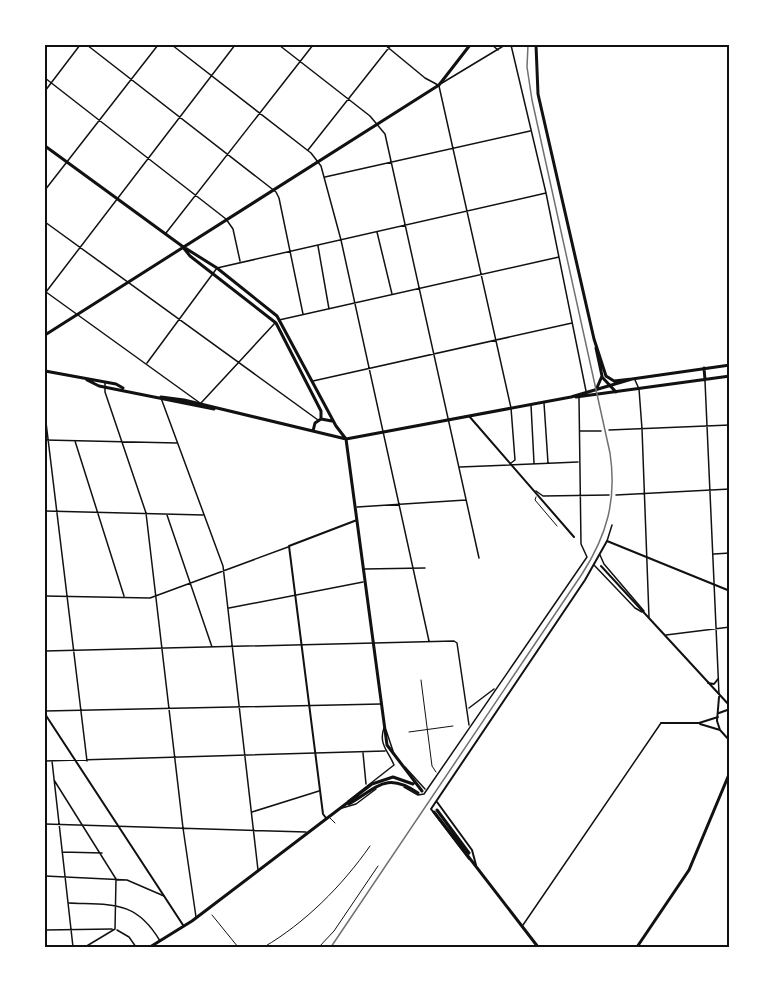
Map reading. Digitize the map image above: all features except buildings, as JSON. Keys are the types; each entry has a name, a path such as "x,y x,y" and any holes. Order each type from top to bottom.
{"main road":[{"path":"45,335 439,85 470,45"},
{"path":"536,45 538,94 596,346 604,376 609,387 616,392"},
{"path":"45,146 182,246 218,268 280,320 334,422 346,439 388,748 421,791"},
{"path":"182,246 190,256 276,323 321,411 320,419 313,431"},
{"path":"291,352 296,350"},
{"path":"604,376 611,380 633,379 730,365"},
{"path":"704,368 705,380"},
{"path":"45,371 200,405"},
{"path":"596,390 604,376"},
{"path":"571,397 730,376"},
{"path":"644,377 641,383 645,388"},
{"path":"161,397 184,400 346,439 571,397 633,379"},
{"path":"307,384 312,381"},
{"path":"320,419 334,422"},
{"path":"637,947 689,870 730,772"},
{"path":"150,947 197,917 342,808 386,782 402,783 421,791"},
{"path":"434,810 538,947"}],"street":[{"path":"45,91 80,45"},
{"path":"87,45 273,189 279,198 304,315"},
{"path":"45,190 158,45"},
{"path":"172,45 318,160 341,240 415,568 429,641"},
{"path":"235,45 45,292 187,392 200,405 237,363 280,320 559,257"},
{"path":"279,45 378,123 385,134 479,558"},
{"path":"166,234 314,45"},
{"path":"385,45 425,78 439,85"},
{"path":"308,151 391,45"},
{"path":"492,45 498,50"},
{"path":"439,85 505,45"},
{"path":"511,45 546,193 586,392"},
{"path":"45,78 226,219 233,229 240,262"},
{"path":"439,85 469,211 511,408 515,460 510,463"},
{"path":"324,177 530,131"},
{"path":"147,363 218,268 546,193"},
{"path":"45,222 237,363 320,419"},
{"path":"377,231 393,295"},
{"path":"318,245 329,309"},
{"path":"312,381 573,323"},
{"path":"633,379 639,389 642,429 649,618"},
{"path":"705,380 720,730"},
{"path":"105,384 121,441 146,513 193,908 197,917"},
{"path":"184,400 187,392"},
{"path":"161,397 223,570 258,871"},
{"path":"421,791 470,726 586,559 581,542 579,397"},
{"path":"544,402 548,463"},
{"path":"531,404 534,463"},
{"path":"45,414 87,761"},
{"path":"469,416 574,537"},
{"path":"609,430 730,425"},
{"path":"579,431 601,431"},
{"path":"45,440 178,443"},
{"path":"75,441 125,597"},
{"path":"459,467 510,463 579,462"},
{"path":"616,495 730,489"},
{"path":"533,490 543,496 609,495"},
{"path":"355,507 467,500"},
{"path":"45,512 204,515"},
{"path":"167,514 212,647"},
{"path":"45,596 155,596 357,520"},
{"path":"434,810 437,800 600,555 612,525"},
{"path":"607,541 730,591"},
{"path":"289,546 323,814 328,819"},
{"path":"714,554 730,553"},
{"path":"600,555 604,564 649,618 730,707 719,713"},
{"path":"594,564 635,608 646,614"},
{"path":"601,566 646,614"},
{"path":"363,569 425,568"},
{"path":"228,608 365,581"},
{"path":"665,635 730,627"},
{"path":"45,651 456,641 470,726"},
{"path":"708,683 714,684 718,679"},
{"path":"468,709 497,687"},
{"path":"184,926 45,713 82,710 382,704"},
{"path":"522,926 661,723 699,723 718,717"},
{"path":"699,723 720,730 730,741"},
{"path":"342,808 366,785 394,765 385,751 382,734 384,727"},
{"path":"384,727 393,751 418,784 429,783"},
{"path":"45,761 385,751"},
{"path":"362,752 366,785"},
{"path":"52,760 73,947"},
{"path":"54,780 102,853 116,879 115,929"},
{"path":"342,808 356,804 384,785 397,784 419,796 424,785"},
{"path":"251,813 320,790"},
{"path":"437,800 438,805 472,850 476,865"},
{"path":"45,824 310,833"},
{"path":"62,852 102,853"},
{"path":"45,876 116,879 139,883 165,897"},
{"path":"68,903 117,906 142,916 160,941"},
{"path":"85,947 115,929"},
{"path":"45,930 115,929 129,937 136,947"}],"lane":[{"path":"536,495 535,500 557,526"},
{"path":"422,680 432,766 436,772"},
{"path":"409,732 453,726"},
{"path":"328,819 335,823"},
{"path":"264,947 296,928 348,874 370,846"},
{"path":"319,947 334,931 378,866"},
{"path":"212,915 238,947"}],"railway":[{"path":"331,947 591,560 608,516 612,486 610,453 532,100 527,67 528,45"}]}
